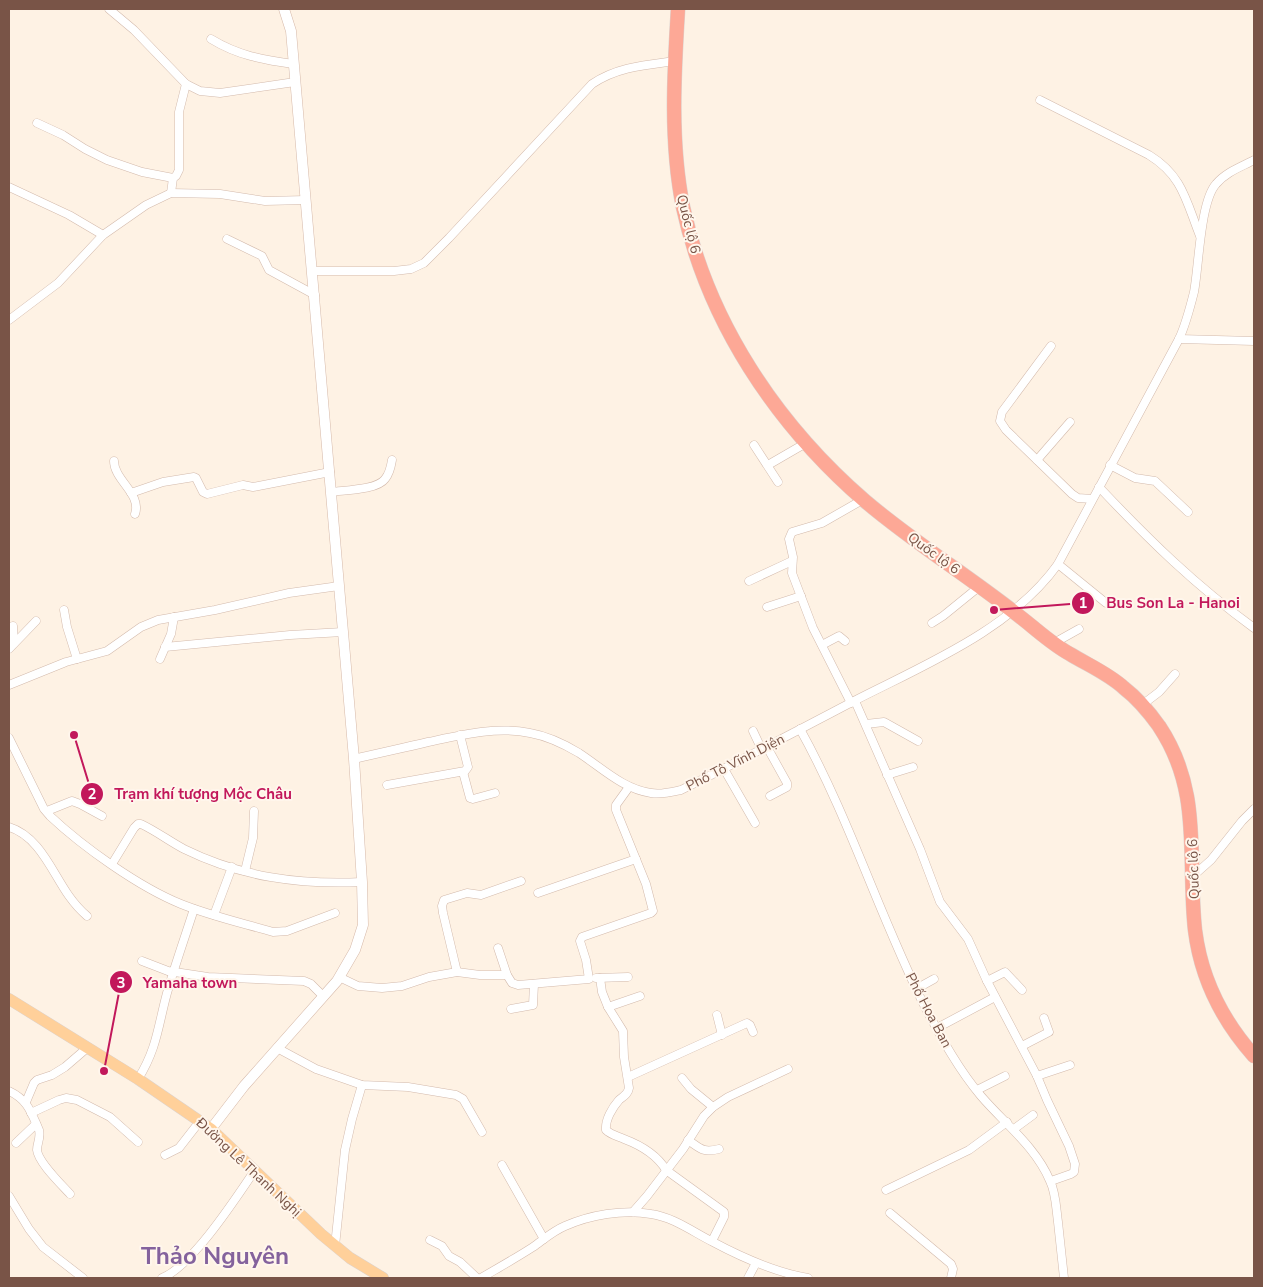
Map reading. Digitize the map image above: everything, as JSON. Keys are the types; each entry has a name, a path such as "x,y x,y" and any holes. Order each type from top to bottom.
{"highway":[{"name":"Quốc lộ 6","path":"678,9 674,61 675,132 683,204 698,259 719,313 736,345 765,391 806,443 864,499 929,550 1013,610 1054,643 1123,686 1158,725 1175,756 1186,787 1191,818 1195,930 1208,985 1227,1021 1254,1056"}],"main road":[{"name":"Đường Lê Thanh Nghị","path":"9,999 138,1079 211,1129 335,1246 350,1258 383,1278"}],"street":[{"path":"109,9 134,30 186,84 200,91 212,93 295,82"},
{"path":"211,1129 277,1048 339,978 349,962 363,925 354,759 315,295 291,31 284,9"},
{"path":"211,38 246,56 293,64"},
{"path":"312,271 394,271 411,269 424,263 592,84 610,73 674,61"},
{"path":"171,193 173,178 179,170 180,106 186,84"},
{"path":"1040,100 1149,155 1168,169 1178,181 1201,238"},
{"path":"36,124 64,135 85,149 107,160 142,172 173,178"},
{"name":"Phố Tô Vĩnh Diện","path":"354,759 460,735 493,730 508,730 542,736 577,752 629,787 653,794 681,790 765,749 976,636 1013,610 1048,577 1058,564 1179,339 1187,319 1194,291 1207,202 1214,186 1224,175 1254,160"},
{"path":"9,188 69,216 103,235"},
{"path":"9,320 58,284 103,235 146,205 171,193 220,194 265,201 306,200"},
{"path":"227,239 258,253 264,259 269,270 315,295"},
{"path":"1179,339 1254,342"},
{"path":"1051,346 1002,412 1000,418 1003,427 1075,497 1092,498"},
{"path":"1037,460 1070,422"},
{"path":"768,465 806,443"},
{"path":"754,445 778,482"},
{"path":"331,492 375,486 381,483 388,475 392,460"},
{"path":"114,461 116,469 131,493 136,506 135,514"},
{"path":"1110,465 1138,478 1149,478 1155,481 1188,512"},
{"path":"131,493 163,482 194,477 203,492 208,494 243,485 253,487 330,472"},
{"path":"1098,487 1164,555 1196,583 1254,628"},
{"path":"864,499 822,522 792,532 789,539 793,554 792,573 813,628 866,724 920,849 940,902 968,939 995,997 1037,1076 1046,1100 1069,1146 1076,1168 1071,1174 1051,1181"},
{"path":"749,581 792,561"},
{"path":"1058,564 1106,602"},
{"path":"9,685 77,659 107,651 150,622 339,586"},
{"path":"932,623 980,586"},
{"path":"767,607 801,596"},
{"path":"64,610 77,659"},
{"path":"160,659 171,634 174,617"},
{"path":"12,646 36,621"},
{"path":"12,646 13,626"},
{"path":"1054,643 1079,629"},
{"path":"166,647 343,632"},
{"path":"822,645 839,636 845,641"},
{"path":"1142,705 1159,692 1175,674"},
{"path":"866,724 886,723 918,741"},
{"name":"Phố Hoa Ban","path":"800,729 812,750 857,850 892,936 937,1028 960,1068 977,1090 1014,1129 1051,1181 1056,1201 1064,1278"},
{"path":"753,730 787,783 787,787 770,796"},
{"path":"387,786 467,770 468,767 460,735"},
{"path":"9,738 11,749 46,811 74,836 147,888 194,909 273,932 287,930 335,913"},
{"path":"887,775 913,767"},
{"path":"724,769 755,823"},
{"path":"463,772 470,798 473,799 495,793"},
{"path":"589,979 580,941 582,937 653,911 646,884 616,810 616,805 629,787"},
{"path":"46,811 72,802 80,804 102,816"},
{"path":"1193,876 1211,860 1254,809"},
{"path":"245,872 253,838 254,811"},
{"path":"112,864 134,828 141,824 183,848 245,872 292,881 324,883 362,882"},
{"path":"9,827 16,830 37,847 68,896 87,916"},
{"path":"538,893 636,859"},
{"path":"214,915 232,867"},
{"path":"457,972 443,913 442,906 444,900 467,893 481,895 521,881"},
{"path":"138,1079 151,1057 194,909"},
{"path":"498,948 507,975 512,983 518,985 628,977"},
{"path":"142,961 174,973 227,979 295,979 311,984 323,996"},
{"path":"339,978 358,986 382,988 402,986 429,977 457,972 480,975 507,975"},
{"path":"987,981 1005,972 1022,990"},
{"path":"600,978 602,992 608,1007 624,1031 624,1057 629,1091 612,1109 606,1121 606,1130 652,1154 662,1163 666,1170 724,1212 725,1216 712,1241"},
{"path":"916,988 934,979"},
{"path":"511,1009 533,1005 534,984"},
{"path":"608,1007 640,996"},
{"path":"937,1028 995,997"},
{"path":"717,1015 722,1035"},
{"path":"1022,1046 1049,1032 1044,1018"},
{"path":"628,1077 747,1023 754,1032"},
{"path":"26,1102 37,1080 52,1075 65,1067 87,1048"},
{"path":"277,1048 316,1069 362,1085 408,1087 456,1095 463,1099 482,1132"},
{"path":"1037,1076 1070,1065"},
{"path":"632,1212 647,1196 683,1149 704,1116 713,1107 728,1097 788,1069"},
{"path":"977,1090 1005,1076"},
{"path":"682,1078 691,1090 713,1107"},
{"path":"335,1246 345,1150 362,1085"},
{"path":"9,1091 18,1095 26,1102 40,1135 38,1155 70,1194"},
{"path":"31,1113 66,1098 77,1100 110,1117 138,1142"},
{"path":"1014,1129 1033,1115"},
{"path":"166,1155 178,1148 200,1121"},
{"path":"886,1190 969,1150 1007,1122"},
{"path":"16,1142 36,1124"},
{"path":"688,1140 704,1151 719,1149"},
{"path":"502,1165 544,1239"},
{"path":"162,1278 177,1270 194,1251 255,1170"},
{"path":"9,1196 29,1229 44,1247 83,1278"},
{"path":"647,1196 648,1213"},
{"path":"480,1278 574,1222 632,1212 648,1213 675,1222 756,1263 808,1278"},
{"path":"890,1213 951,1264 953,1268 951,1278"},
{"path":"430,1240 442,1246 449,1256 460,1262 477,1278"},
{"path":"748,1278 756,1263"}],"place":[{"name":"Bus Son La - Hanoi","path":"994,610"},
{"name":"Trạm khí tượng Mộc Châu","path":"74,735"},
{"name":"Yamaha town","path":"104,1071"}],"district":[{"name":"Thảo Nguyên","path":"215,1256"}]}
